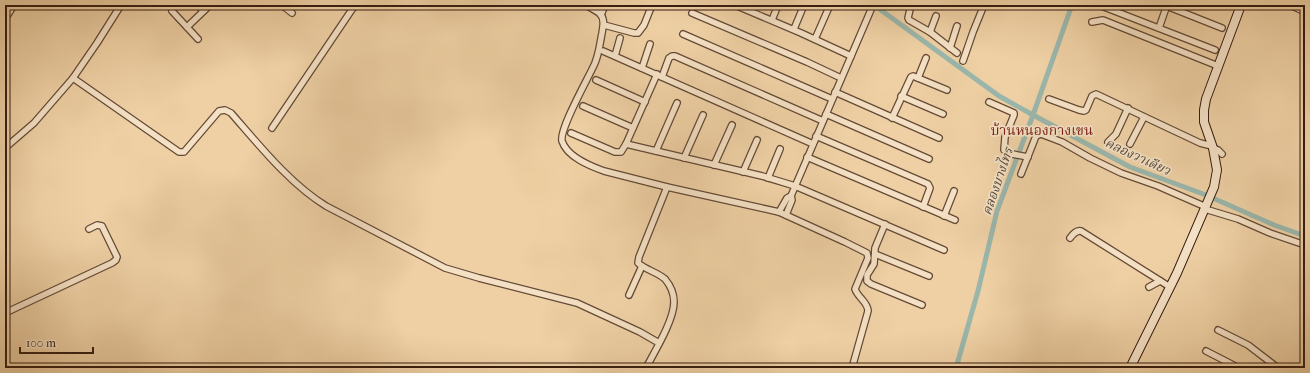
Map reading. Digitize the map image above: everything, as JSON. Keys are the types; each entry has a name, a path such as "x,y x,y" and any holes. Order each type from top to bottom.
{"street":[{"path":"5,19 14,5"},
{"path":"5,148 34,123 73,78 121,5"},
{"path":"198,5 203,11"},
{"path":"187,27 210,5"},
{"path":"282,5 292,13"},
{"path":"272,128 355,5"},
{"path":"586,5 601,15 604,25 595,62 563,133 563,142 565,147 578,159 604,171 667,187 780,212 867,253 868,258 855,290 866,303 868,312 852,368"},
{"path":"601,15 605,5"},
{"path":"604,25 638,33 644,25 652,5"},
{"path":"735,5 794,29 851,56"},
{"path":"750,11 753,5"},
{"path":"772,20 778,5"},
{"path":"794,29 804,5"},
{"path":"815,39 830,5"},
{"path":"786,215 792,200 791,196 795,186 834,92 873,5"},
{"path":"912,5 908,18 909,20 930,32 957,53"},
{"path":"963,61 984,5"},
{"path":"1099,5 1215,50"},
{"path":"1158,28 1166,5 1222,28"},
{"path":"1130,368 1170,287 1206,206 1216,179 1217,170 1204,122 1204,110 1206,99 1240,5"},
{"path":"1247,5 1270,5"},
{"path":"1290,5 1305,12"},
{"path":"172,11 198,39"},
{"path":"692,13 841,78"},
{"path":"930,32 936,16"},
{"path":"1092,22 1103,20 1218,66"},
{"path":"950,48 958,26"},
{"path":"683,34 832,99"},
{"path":"615,56 620,38"},
{"path":"642,68 650,44"},
{"path":"603,50 813,144"},
{"path":"571,133 618,153 621,152 624,149 659,75 669,58 672,56 823,121"},
{"path":"918,78 926,58"},
{"path":"892,118 909,79 913,76 947,90"},
{"path":"73,78 179,152 184,152 219,111 225,110 231,113 271,159 314,199 326,206 444,268 577,303 661,340"},
{"path":"596,80 645,102"},
{"path":"834,92 939,138"},
{"path":"1050,99 1084,111 1092,96 1096,94 1128,108 1200,144 1212,147 1222,154"},
{"path":"901,96 943,114"},
{"path":"989,102 1014,113 1005,137 1004,148 1012,154 1025,157"},
{"path":"656,151 677,103"},
{"path":"583,106 633,128"},
{"path":"1108,142 1116,134 1128,108"},
{"path":"826,114 929,159"},
{"path":"684,158 704,115"},
{"path":"1130,144 1144,116"},
{"path":"714,165 732,125"},
{"path":"1021,174 1025,157 1036,136 1041,134 1062,142 1121,173 1158,186 1270,233 1305,245"},
{"path":"816,136 928,184 930,188 923,207"},
{"path":"743,172 757,140"},
{"path":"626,144 768,178 795,186 944,250"},
{"path":"768,178 780,149"},
{"path":"807,158 955,220"},
{"path":"646,368 668,325 674,304 674,294 665,279 638,263 667,187"},
{"path":"944,216 954,191"},
{"path":"780,212 787,198 791,196"},
{"path":"885,224 875,248 874,264 867,275 867,281 922,305"},
{"path":"5,313 116,260 117,257 102,226 97,225 90,229"},
{"path":"1070,238 1075,232 1081,231 1170,287"},
{"path":"875,254 929,276"},
{"path":"629,295 642,266"},
{"path":"1149,287 1160,281"},
{"path":"1218,330 1248,345 1278,368"},
{"path":"1206,351 1238,368"}],"waterway":[{"name":"คลองวาเดียว","path":"874,5 999,96 1130,167 1206,195 1274,225 1305,236"},
{"name":"คลองบางไทร","path":"956,368 978,291 997,211 1072,5"}],"district":[{"name":"บ้านหนองกางเขน","path":"1042,130"}]}
